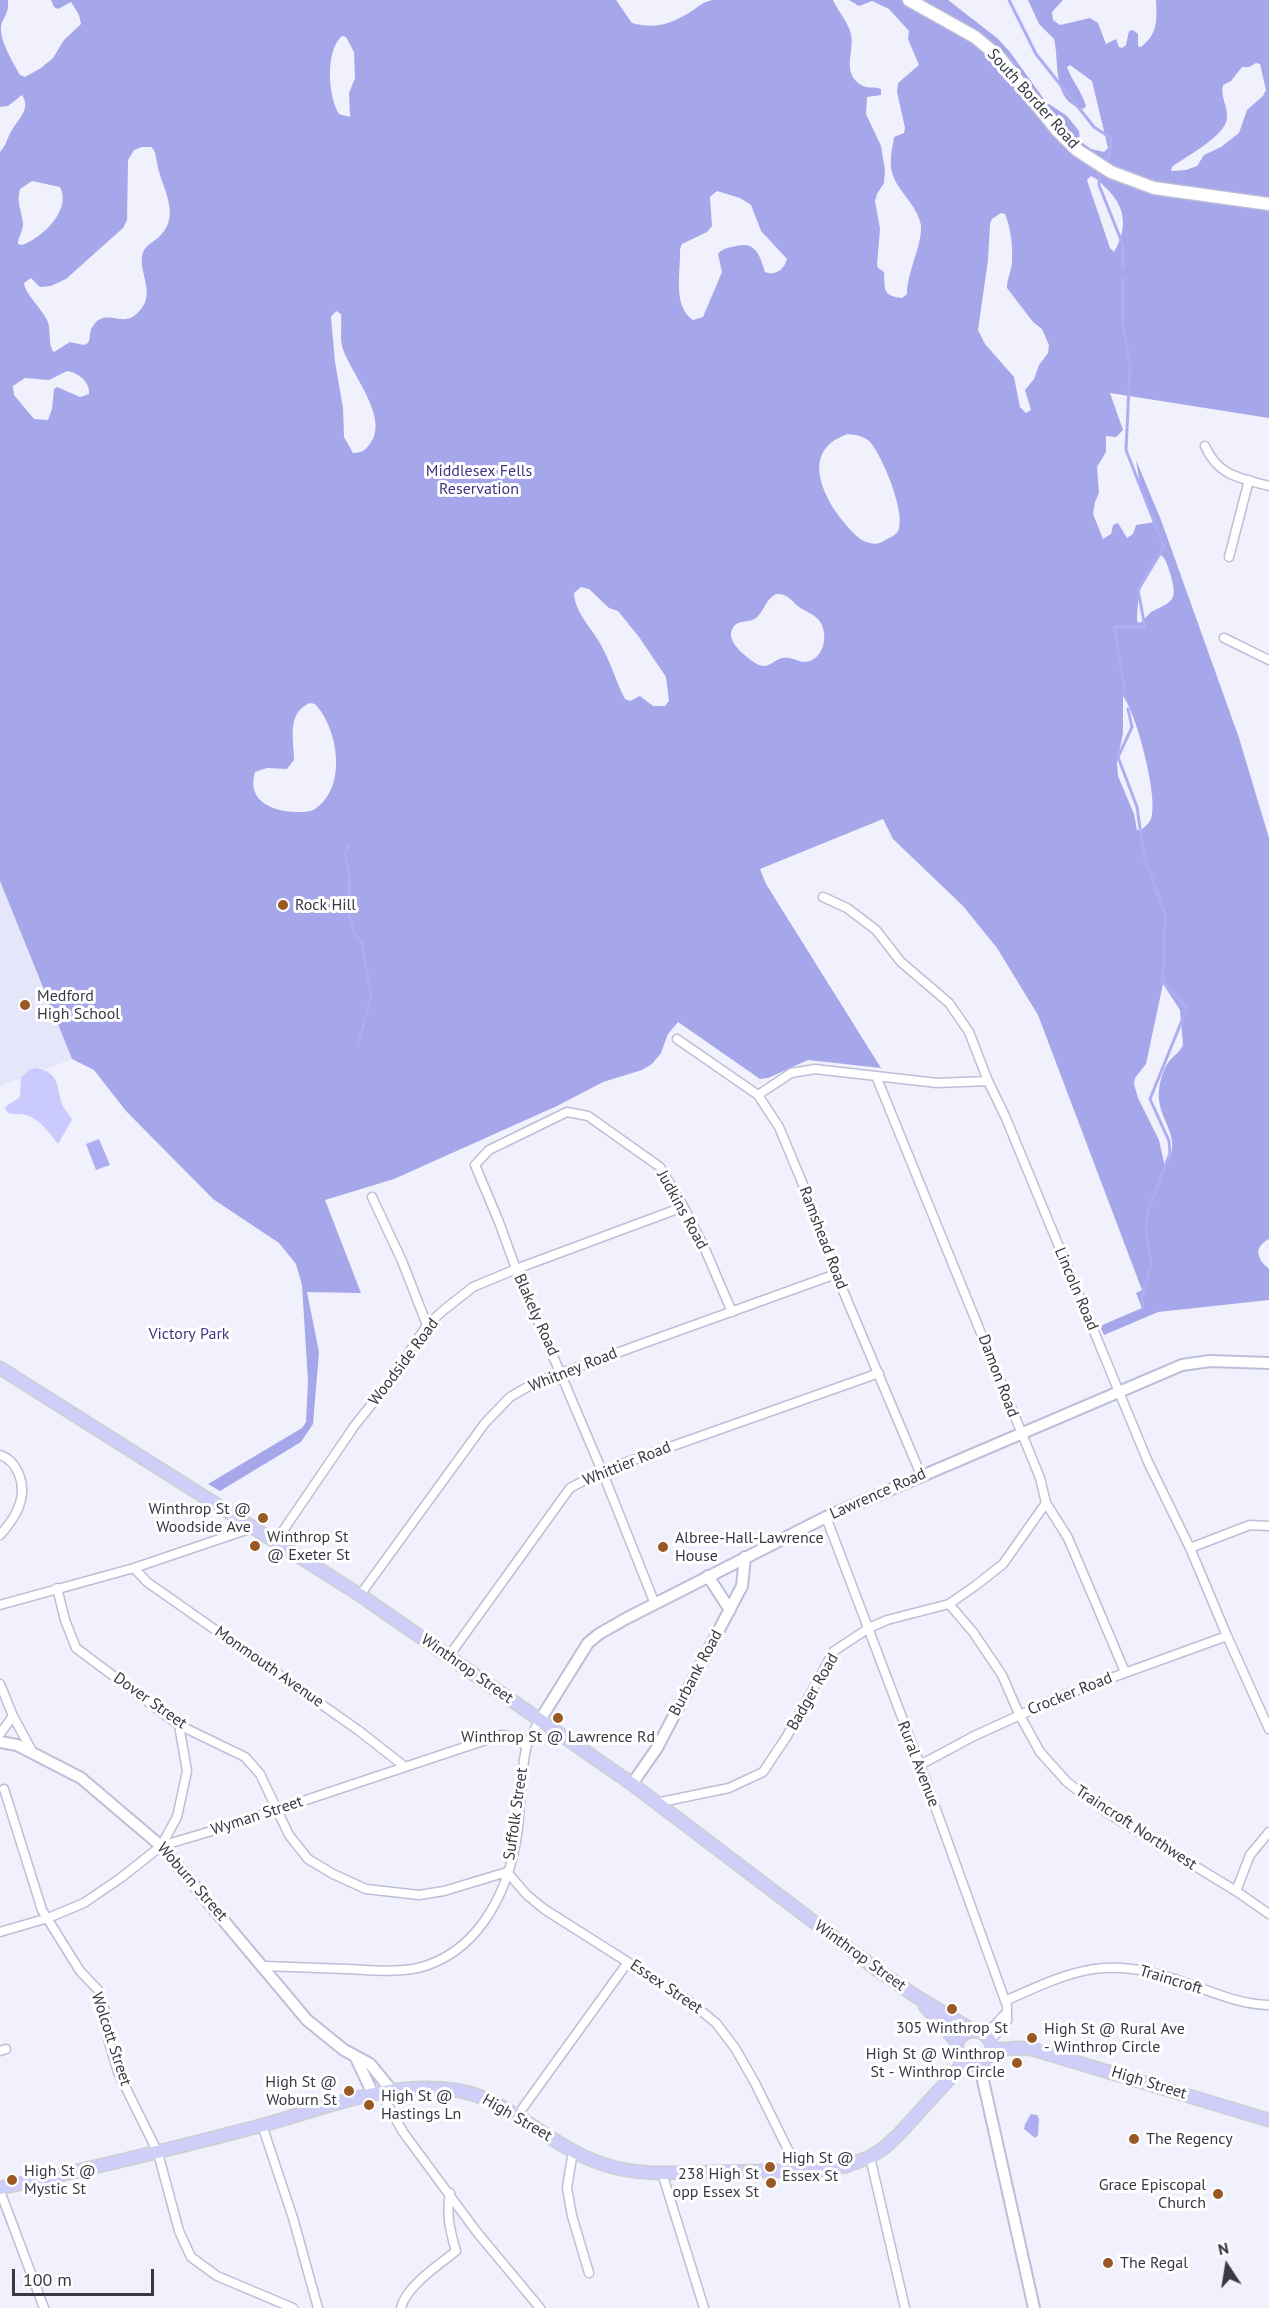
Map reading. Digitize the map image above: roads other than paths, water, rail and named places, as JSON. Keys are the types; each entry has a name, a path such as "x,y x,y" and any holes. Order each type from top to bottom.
{"main road":[{"name":"South Border Road","path":"909,0 975,37 999,57 1057,130 1077,150 1111,172 1137,183 1164,190 1269,204"},
{"name":"Winthrop Street","path":"0,1368 360,1595 632,1784 876,1969 917,1997 975,2031"},
{"name":"Winthrop Street","path":"917,1997 956,2041"},
{"path":"975,2031 983,2034 991,2046 989,2060 980,2067 969,2067 963,2064 956,2054 956,2041 963,2034 975,2031"},
{"name":"High Street","path":"991,2046 1032,2049 1269,2120"},
{"name":"High Street","path":"0,2189 158,2153 262,2125 332,2103 382,2093 437,2088 478,2095 498,2104 573,2151 616,2169 641,2173 800,2172 846,2166 870,2157 899,2134 963,2064"}],"street":[{"path":"1205,446 1220,469 1269,486"},
{"path":"1229,557 1249,480"},
{"path":"1224,638 1269,660"},
{"name":"Lincoln Road","path":"824,897 847,908 876,930 901,963 949,1003 969,1032 1148,1462 1190,1548 1227,1636 1267,1719 1269,1729"},
{"name":"Ramshead Road","path":"677,1039 758,1095 779,1127 814,1211 836,1275 921,1475"},
{"path":"758,1095 791,1073 815,1069 937,1083 988,1082"},
{"name":"Damon Road","path":"876,1076 1040,1478 1046,1503 1068,1538 1125,1672"},
{"name":"Judkins Road","path":"480,1160 489,1150 567,1112 588,1116 660,1167 704,1247 732,1312"},
{"name":"Blakely Road","path":"480,1160 475,1165 655,1605"},
{"path":"372,1197 402,1261 427,1325"},
{"name":"Woodside Road","path":"276,1541 427,1325 473,1287 683,1207"},
{"name":"Whitney Road","path":"360,1595 485,1423 510,1397 536,1382 836,1275"},
{"name":"Lawrence Road","path":"540,1720 588,1643 599,1634 826,1517 1182,1365 1210,1361 1269,1363"},
{"name":"Whittier Road","path":"449,1656 570,1488 602,1471 879,1373"},
{"path":"0,1455 7,1457 18,1470 21,1502 9,1525 0,1535"},
{"name":"Badger Road","path":"656,1803 729,1788 762,1772 787,1736 834,1651 869,1628 887,1620 949,1604 1003,1564 1046,1503"},
{"name":"Rural Avenue","path":"826,1517 920,1765 1008,2011"},
{"path":"1190,1548 1250,1525 1269,1526"},
{"path":"0,1605 134,1568 255,1527"},
{"name":"Burbank Road","path":"632,1784 657,1748 742,1586 745,1557"},
{"name":"Monmouth Avenue","path":"134,1568 147,1582 358,1730 404,1766"},
{"path":"708,1576 730,1610"},
{"name":"Dover Street","path":"57,1588 65,1620 76,1648 179,1725 245,1756 260,1774 289,1835 308,1859 333,1874 366,1889 419,1895 444,1891 507,1872"},
{"name":"Traincroft Northwest","path":"949,1604 973,1632 1002,1675 1019,1714 1040,1752 1066,1782 1106,1812 1236,1891"},
{"name":"Crocker Road","path":"920,1765 1019,1714 1125,1672 1227,1636"},
{"path":"0,1684 33,1754"},
{"path":"0,1734 14,1716"},
{"name":"Suffolk Street","path":"264,1966 388,1970 428,1965 466,1943 495,1904 507,1872 516,1837 526,1746 540,1720"},
{"path":"161,1846 177,1817 187,1771 179,1725"},
{"name":"Wyman Street","path":"0,1932 48,1918 84,1903 161,1846 501,1735 513,1737 526,1746"},
{"name":"Woburn Street","path":"0,1742 17,1745 81,1778 161,1846 307,2020 325,2037 356,2058 370,2064 382,2093"},
{"name":"Wolcott Street","path":"4,1789 42,1910 80,1971 99,1991 105,2011 108,2039 118,2072 158,2153 179,2231 191,2258 217,2276 293,2308"},
{"path":"1269,1832 1250,1855 1236,1891 1269,1914"},
{"name":"Essex Street","path":"507,1872 544,1909 689,2001 716,2023 735,2048 800,2172"},
{"path":"517,2115 628,1962"},
{"name":"Traincroft","path":"1005,2001 1067,1974 1112,1967 1156,1972 1229,1998 1252,2004 1269,2005"},
{"path":"975,2031 993,2027 1008,2011"},
{"path":"991,2046 1005,2025 1008,2011"},
{"path":"356,2058 382,2093 403,2132 476,2231 540,2308"},
{"path":"980,2067 1034,2308"},
{"path":"262,2125 293,2218 318,2308"},
{"path":"573,2151 567,2188 572,2216 589,2273"},
{"path":"870,2157 904,2308"},
{"path":"662,2173 704,2308"},
{"path":"0,2189 44,2308"},
{"path":"401,2308 402,2303 418,2282 456,2251 449,2227 447,2207 450,2193"}],"waterway":[{"path":"1009,0 1036,54 1094,127 1111,138 1109,158"},
{"path":"1100,174 1099,185 1123,245 1123,268"},
{"path":"1123,278 1123,323 1130,365 1126,450 1164,547 1138,590 1145,627 1114,627 1125,693"},
{"path":"1128,709 1132,727 1118,757 1137,807 1144,856 1165,915 1163,982 1187,1008 1150,1099 1169,1141 1170,1153 1148,1211 1146,1228 1151,1264 1142,1297 1143,1308"},
{"path":"348,846 345,854 349,875 349,917 355,934 362,944 371,996 358,1045"}],"place":[{"name":"Rock Hill","path":"283,905"},
{"name":"Medford High School","path":"25,1005"},
{"name":"Winthrop St @ Woodside Ave","path":"263,1518"},
{"name":"Winthrop St @ Exeter St","path":"255,1546"},
{"name":"Albree-Hall-Lawrence House","path":"663,1547"},
{"name":"Winthrop St @ Lawrence Rd","path":"558,1718"},
{"name":"305 Winthrop St","path":"952,2009"},
{"name":"High St @ Rural Ave - Winthrop Circle","path":"1032,2038"},
{"name":"High St @ Winthrop St - Winthrop Circle","path":"1017,2063"},
{"name":"High St @ Woburn St","path":"349,2091"},
{"name":"High St @ Hastings Ln","path":"369,2105"},
{"name":"The Regency","path":"1134,2139"},
{"name":"High St @ Essex St","path":"770,2167"},
{"name":"High St @ Mystic St","path":"12,2180"},
{"name":"238 High St opp Essex St","path":"771,2183"},
{"name":"Grace Episcopal Church","path":"1218,2194"},
{"name":"The Regal","path":"1108,2263"}],"park label":[{"name":"Middlesex Fells Reservation","path":"479,480"},
{"name":"Victory Park","path":"189,1334"}]}
